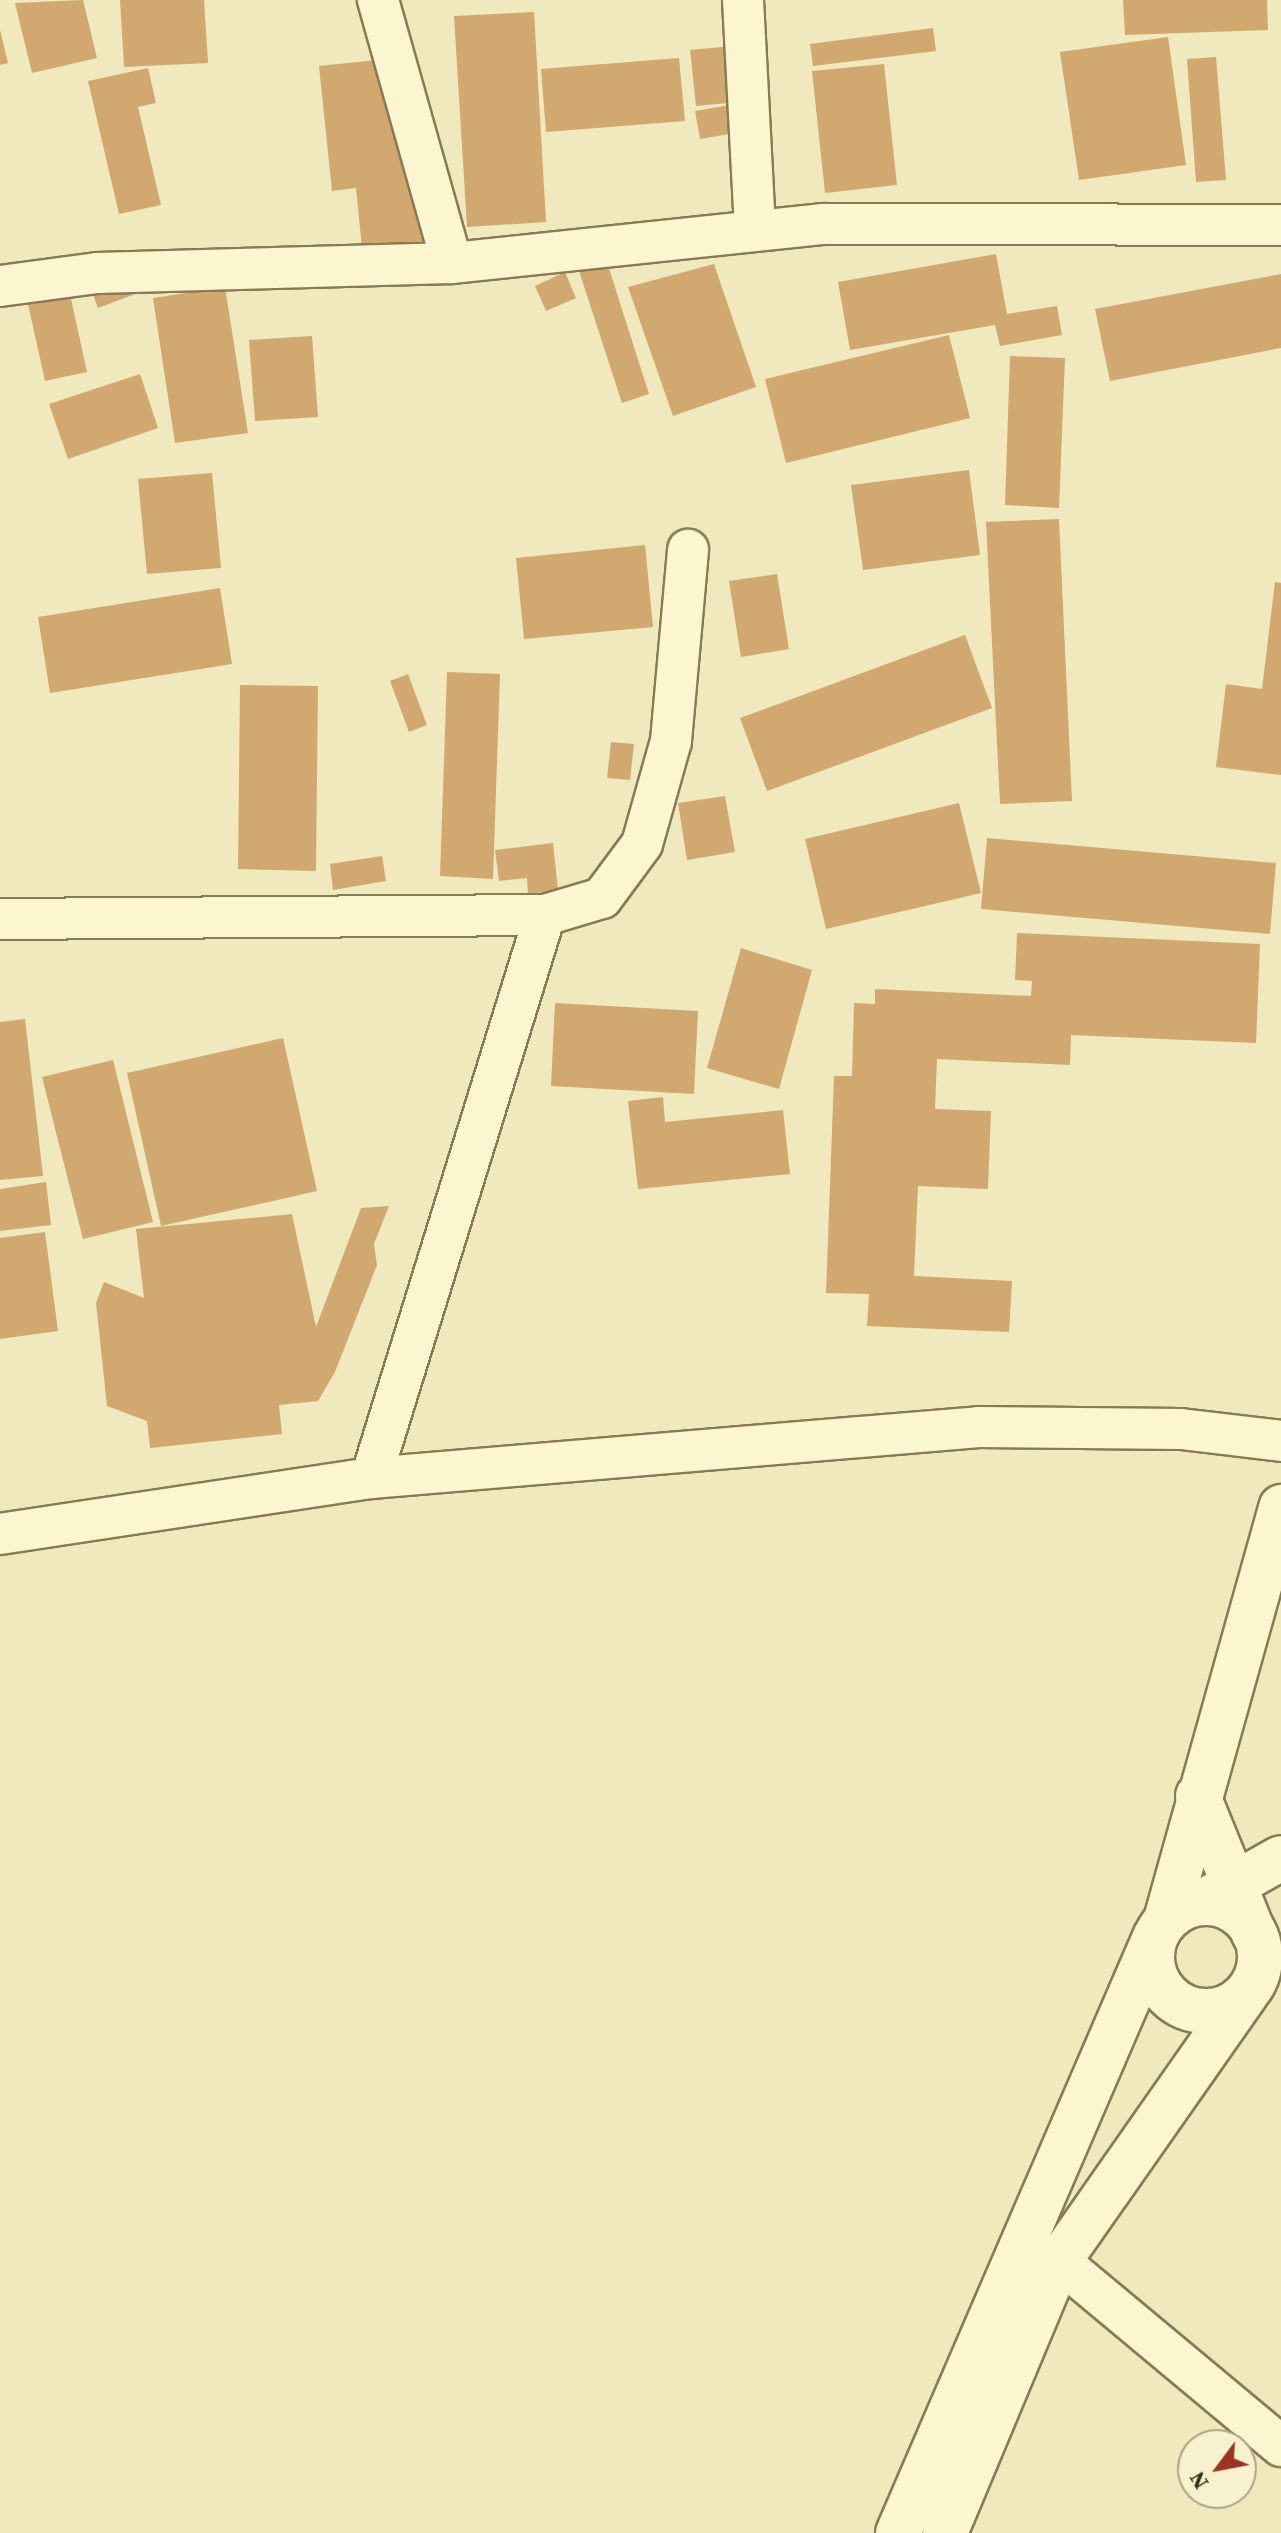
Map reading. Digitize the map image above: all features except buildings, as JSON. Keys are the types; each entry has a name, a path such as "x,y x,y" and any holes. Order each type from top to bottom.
{"main road":[{"path":"898,2533 1190,1910 1198,1796 1281,1507"},
{"path":"1190,1910 1198,1796"},
{"path":"1259,1964 1207,2011 1168,1997 1151,1959 1190,1910 1281,1858"},
{"path":"1190,1910 1259,1964"},
{"path":"945,2533 1059,2261 1259,1964"}],"street":[{"path":"378,0 452,263"},
{"path":"743,0 755,229"},
{"path":"0,286 111,272 452,263 755,229 1047,220 1281,225"},
{"path":"0,919 545,915 602,898 642,844 671,741 688,550"},
{"path":"371,1478 545,915"},
{"path":"0,1534 371,1478 979,1427 1181,1429 1281,1441"},
{"path":"1059,2261 1281,2446"}]}
